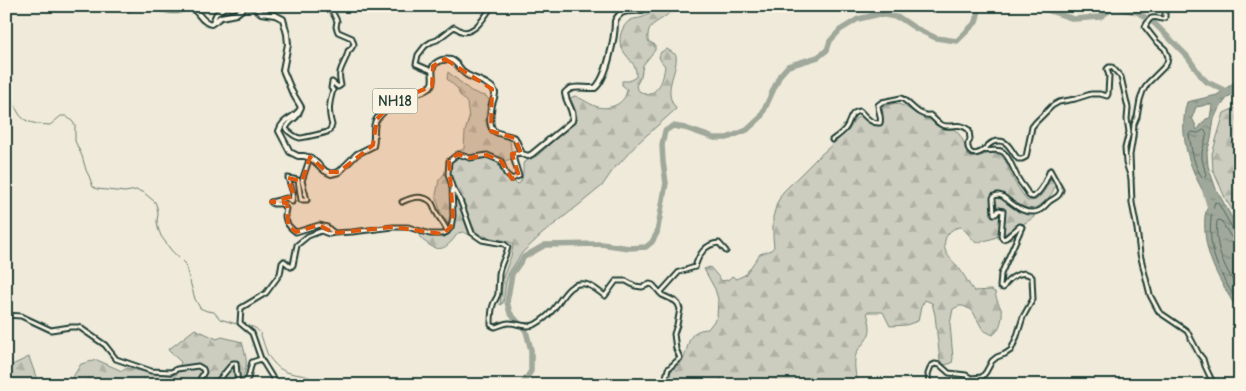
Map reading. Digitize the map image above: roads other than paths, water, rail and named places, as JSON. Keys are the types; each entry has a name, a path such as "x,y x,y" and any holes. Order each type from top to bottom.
{"main road":[{"path":"116,6 123,9 135,6"},
{"path":"150,6 172,10 190,8 204,21 211,24 222,17 236,14 248,6 255,8 261,13 275,15 283,19 288,44 283,70 292,92 301,107 299,112"},
{"path":"521,153 528,156 532,154 572,121 573,114 565,97 568,89 574,87 595,88 598,86 607,65 612,46 615,21 620,14 626,11 642,10 650,6"},
{"name":"NH18","path":"299,112 283,123 279,132 290,152 298,156 310,157 331,174 339,172 357,154 373,146 375,122 389,107 400,97 427,90 431,87 433,78 432,68 435,63 445,59 452,60 466,75 490,86 495,94 491,111 491,126 494,131 515,138 521,153"}],"street":[{"path":"211,24 216,14 226,7 233,8 237,6"},
{"path":"299,112 286,129 291,134 304,138 330,131 332,126 329,111 333,90 331,88 332,82 338,87 341,85 340,71 346,61 348,51 352,49 354,44 352,38 338,32 336,27 337,21 328,6"},
{"path":"432,71 416,64 418,56 425,46 437,40 454,27 462,32 469,32 492,6"},
{"path":"1165,6 1165,18 1150,18 1145,27 1165,49 1168,57 1167,63 1148,83 1140,100 1134,124 1130,155 1132,203 1140,254 1150,295 1159,312 1187,331 1203,359 1214,385"},
{"path":"832,140 845,130 851,116 856,112 860,111 876,124 880,123 878,105 882,102 901,98 916,111 930,115 939,124 946,126 960,125 969,130 968,149 974,155 984,150 989,144 1002,141 1011,148 1018,158 1026,158 1032,127 1036,122 1052,106 1059,102 1091,94 1107,96 1108,67 1112,67 1121,78 1126,95 1129,132 1125,148 1126,163 1131,178"},
{"path":"929,385 928,374 931,366 935,364 940,365 949,373 966,375 971,378 982,377 992,361 1011,350 1023,317 1033,299 1032,277 1028,274 1012,277 1003,288 1000,287 1001,274 1022,227 1020,226 1003,239 1003,211 1000,210 994,214 994,196 1002,196 1022,210 1031,212 1039,211 1049,201 1055,199 1062,190 1050,170 1038,194 1033,197 1029,196 1026,188 1019,181 1007,155 998,150 984,150"},
{"path":"521,153 514,154 519,176 512,179 506,174 501,161 487,155 470,158 458,154 449,161 448,174 472,233 482,240 504,244 508,247 499,273 498,294 491,312 492,325 495,327 510,322 521,326 536,324 553,311 565,292 572,285 584,284 605,296 616,280 626,281 635,286 642,287 650,284 653,285 662,295 675,301 680,309 674,334 676,349 680,358 668,369 664,385"},
{"path":"310,157 302,181 307,200 301,200 298,180 288,178 293,193 292,202 287,198 271,202 273,204 282,204 286,208 284,215 288,226 296,232 319,225 327,227 334,233"},
{"path":"278,385 261,359 252,333 240,323 241,308 266,293 280,274 284,261 291,267 293,265 297,245 308,236 321,231 330,234 408,227 430,234 443,234 447,232 451,227 453,216 452,186"},
{"path":"402,202 416,197 432,203 447,232"},
{"path":"660,293 679,272 695,267 702,251 708,246 713,243 719,243 726,251"},
{"path":"6,315 20,316 51,330 79,327 105,345 116,359 152,371 171,372 177,369 198,366 204,372 199,381 203,384 218,381 233,363 236,363 238,385"},
{"path":"242,385 248,378 252,362 261,359"}],"water":[{"path":"1240,78 1240,90 1228,97 1218,110 1214,119 1207,152 1208,166 1216,189 1240,232 1240,314 1214,268 1210,256 1205,230 1205,216 1209,201 1191,166 1185,141 1184,115 1187,102 1217,95","holes":["1212,105 1210,118 1206,119 1197,130 1192,118 1196,107"]}],"waterway":[{"path":"522,385 531,371 531,350 526,331 510,313 507,302 512,274 524,257 545,245 601,244 629,248 646,247 652,242 657,233 666,183 662,145 665,131 673,126 714,138 727,138 747,130 761,117 780,75 788,66 818,57 827,50 830,41 840,30 858,19 880,14 900,18 936,38 957,41 976,22 980,6"},
{"path":"1040,6 1074,19 1100,17 1112,9 1118,8 1137,12 1153,22 1187,56 1207,82 1228,92"},
{"path":"6,96 13,101 18,112 28,121 36,124 50,125 61,116 66,116 72,121 75,125 75,141 93,187 125,192 136,190 143,192 155,202 158,214 158,228 161,236 171,250 185,264 195,299 200,308 214,312 220,319 240,325"},
{"path":"1205,191 1211,211"},
{"path":"246,326 258,330 268,356 279,367 288,372 314,379 317,385"}]}
